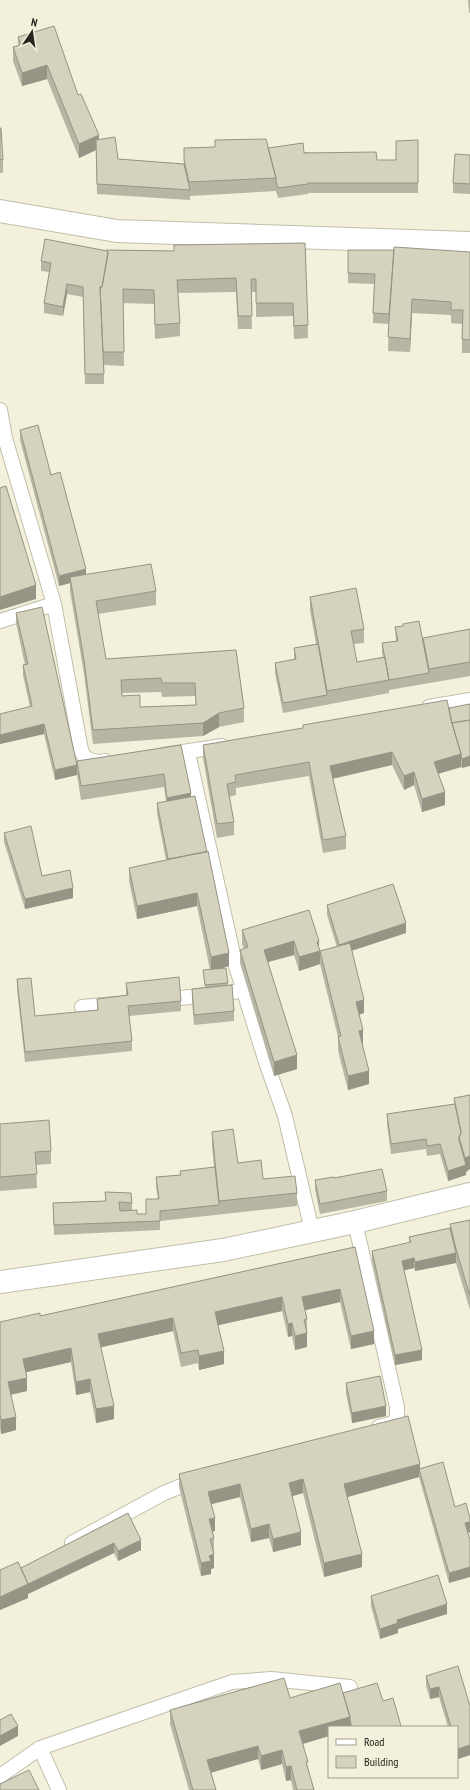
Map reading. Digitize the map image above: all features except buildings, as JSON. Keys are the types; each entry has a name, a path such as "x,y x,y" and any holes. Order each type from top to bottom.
{"street":[{"path":"0,210 117,231 470,243"},
{"path":"0,1282 223,1250 355,1222 470,1194"}],"lane":[{"path":"0,410 5,438 54,604 83,757 89,760 101,762 117,760"},
{"path":"0,621 54,604"},
{"path":"415,710 470,700"},
{"path":"148,757 188,753 235,744"},
{"path":"188,753 230,942 243,990 285,1116 312,1231"},
{"path":"230,942 245,938"},
{"path":"180,998 229,993 243,990"},
{"path":"82,1007 127,1003"},
{"path":"355,1222 397,1407 397,1418 393,1423 367,1430"},
{"path":"64,1547 164,1493 206,1476"},
{"path":"0,1776 40,1748 232,1682 271,1679 350,1687"},
{"path":"40,1748 59,1790"}]}
